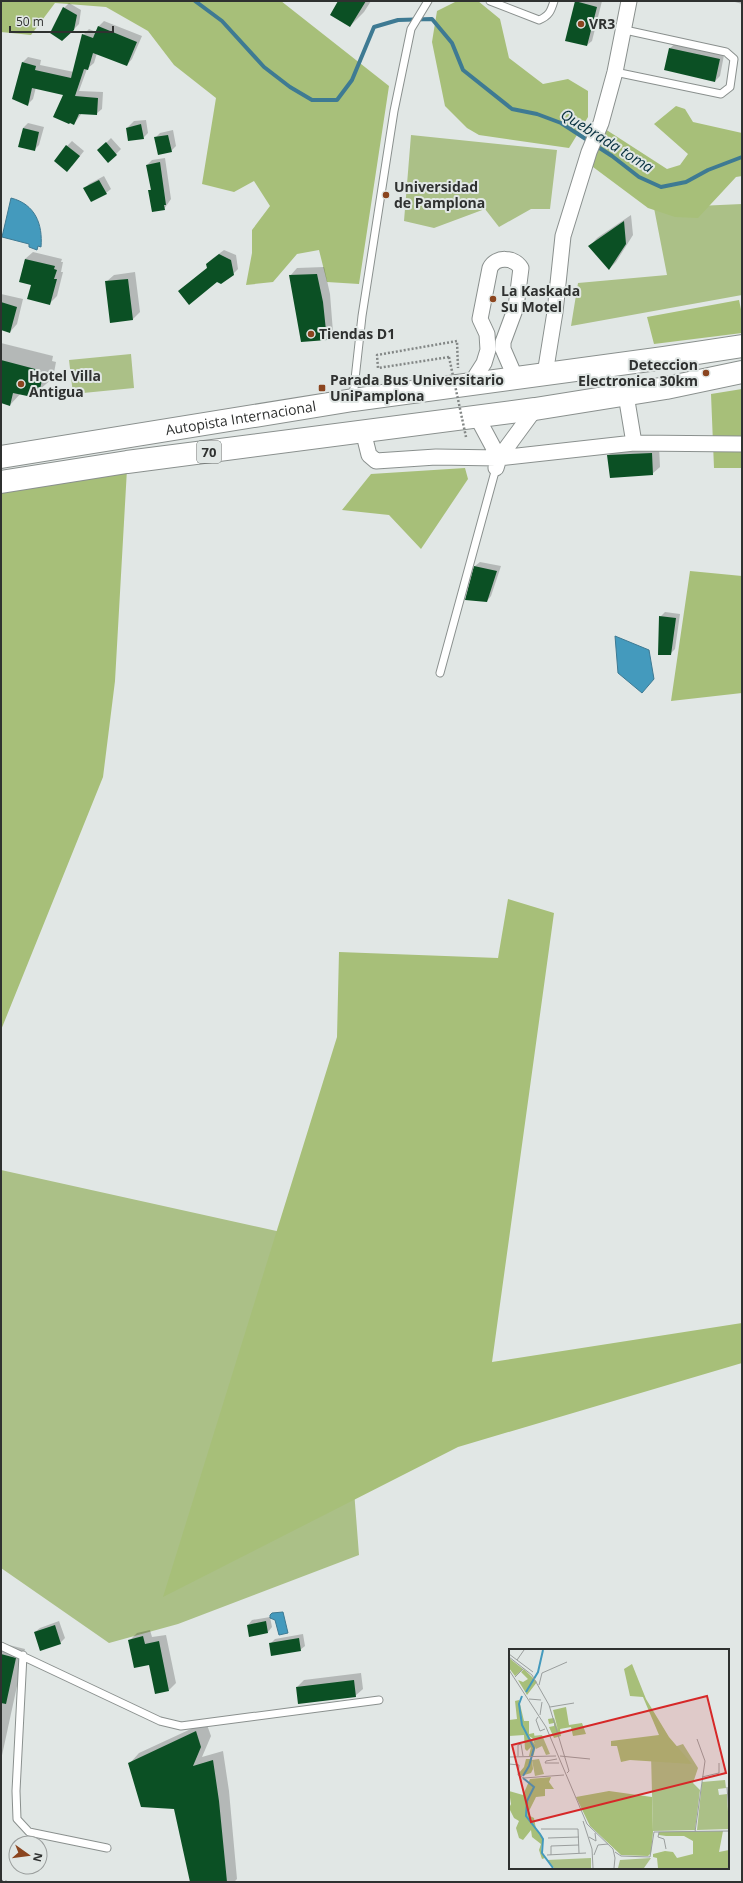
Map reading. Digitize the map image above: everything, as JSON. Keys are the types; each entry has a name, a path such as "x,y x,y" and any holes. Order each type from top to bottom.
{"highway":[{"name":"Autopista Internacional","path":"1,457 353,400 516,379 742,346"},
{"name":"Autopista Internacional","path":"1,482 128,462 535,409 626,395 742,372"}],"street":[{"path":"545,374 555,312 563,236 616,72 625,30 629,1"},
{"path":"465,386 481,369 488,350 487,334 480,319 490,268 494,262 501,259 515,262 521,268 516,307 505,334 503,349 516,379"},
{"path":"487,334 505,334"},
{"path":"626,395 634,443"},
{"path":"497,463 535,409"},
{"path":"477,417 497,463"},
{"path":"363,432 369,456 376,461 436,457 497,463 634,443 742,444"}],"lane":[{"path":"353,400 362,316 394,111 411,29 428,1"},
{"path":"490,1 539,20 547,17 551,11 554,1"},
{"path":"616,72 721,94 730,87 734,59 726,52 625,30"},
{"path":"440,673 497,463"},
{"path":"1,1646 23,1655 160,1721 181,1726 379,1700"},
{"path":"23,1655 16,1791 17,1819 29,1832 107,1848"}],"path":[{"path":"465,386 457,342 377,355 378,368 450,357 466,437"},
{"path":"1,1881 7,1882"}],"green space":[{"path":"1,1 281,1 389,86 359,284 327,282 319,250 297,254 273,282 246,285 252,253 252,230 270,206 254,181 234,192 202,184 216,98 174,65 148,31 106,7 55,3 31,35 1,32"},
{"path":"457,1 478,1 500,19 509,58 543,84 568,79 588,91 588,117 569,148 479,135 467,128 445,106 432,42 437,11"},
{"path":"676,106 685,109 693,122 742,133 742,176 736,177 698,218 675,217 648,208 589,164 605,129 667,169 680,165 688,154 654,124"},
{"path":"411,135 557,150 550,209 531,209 499,227 485,209 434,228 404,221"},
{"path":"742,204 742,295 571,326 578,283 667,275 654,208"},
{"path":"739,300 742,314 742,333 654,344 647,317"},
{"path":"131,354 134,388 73,394 69,360"},
{"path":"742,389 742,468 714,468 711,394"},
{"path":"465,468 468,479 421,549 389,515 342,510 371,474"},
{"path":"127,469 115,681 103,777 1,1030 1,489"},
{"path":"690,571 742,576 742,693 671,701"},
{"path":"508,899 554,913 492,1362 742,1323 742,1363 458,1447 163,1597 337,1037 339,952 498,958"},
{"path":"1,1170 335,1244 359,1555 178,1624 109,1643 1,1568"}],"water":[{"path":"11,198 26,205 36,216 41,230 41,247 38,246 37,250 29,247 29,244 2,237"},
{"path":"615,636 649,650 654,679 642,693 618,673"},
{"path":"283,1612 288,1633 279,1635 275,1620 270,1618 270,1615 272,1613"}],"building":[{"path":"338,1 366,1 350,27 330,15"},
{"name":"VR3","path":"575,1 597,7 587,46 565,41"},
{"path":"63,7 77,15 74,30 62,41 50,33"},
{"path":"98,26 137,42 127,66 93,53 88,70 84,69 75,96 98,98 97,115 79,114 74,125 69,124 53,117 63,95 32,88 28,106 12,99 22,62 36,66 35,70 71,78 82,34 93,38"},
{"path":"669,48 720,59 715,82 664,70"},
{"path":"141,124 144,139 128,141 126,128"},
{"path":"23,128 39,132 35,151 18,147"},
{"path":"168,135 172,152 158,155 154,137"},
{"path":"106,142 117,155 108,163 97,150"},
{"path":"66,145 80,156 67,172 54,161"},
{"path":"160,162 166,205 164,205 165,210 152,212 148,190 151,190 146,165"},
{"path":"99,180 107,194 91,202 83,188"},
{"path":"624,221 626,244 609,270 588,246"},
{"path":"219,254 231,260 234,275 221,284 217,282 189,305 178,291 207,268 206,264"},
{"path":"25,259 55,266 54,269 57,270 54,279 57,279 50,305 27,299 31,285 19,282"},
{"path":"317,274 323,302 327,340 301,342 289,275"},
{"path":"128,279 133,320 110,323 105,281"},
{"path":"1,302 17,307 10,333 1,330"},
{"name":"Hotel Villa Antigua","path":"1,360 39,370 38,375 43,376 39,393 34,392 32,397 13,393 10,406 1,403"},
{"path":"652,453 653,475 610,478 607,455"},
{"path":"474,566 497,571 487,602 465,600"},
{"path":"659,616 676,618 671,655 658,655"},
{"path":"266,1621 268,1633 249,1637 247,1625"},
{"path":"55,1625 61,1644 40,1651 34,1632"},
{"path":"143,1636 145,1644 159,1641 169,1691 155,1694 149,1665 134,1668 128,1640"},
{"path":"299,1638 301,1651 271,1656 269,1643"},
{"path":"1,1654 16,1658 6,1704 1,1703"},
{"path":"354,1680 356,1697 298,1704 296,1687"},
{"path":"196,1731 201,1747 193,1766 213,1760 219,1801 227,1882 190,1882 174,1809 141,1807 128,1763"}],"waterway":[{"name":"Quebrada toma","path":"195,1 222,21 264,67 290,87 312,100 337,100 352,80 374,27 398,20 432,19 452,43 463,70 512,109 537,114 561,123 612,156 639,177 661,187 686,182 708,170 742,157"}],"place":[{"name":"VR3","path":"581,24"},
{"name":"Universidad de Pamplona","path":"386,195"},
{"name":"La Kaskada Su Motel","path":"493,299"},
{"name":"Tiendas D1","path":"311,334"},
{"name":"Deteccion Electronica 30km","path":"706,373"},
{"name":"Hotel Villa Antigua","path":"21,384"},
{"name":"Parada Bus Universitario UniPamplona","path":"322,388"}]}
